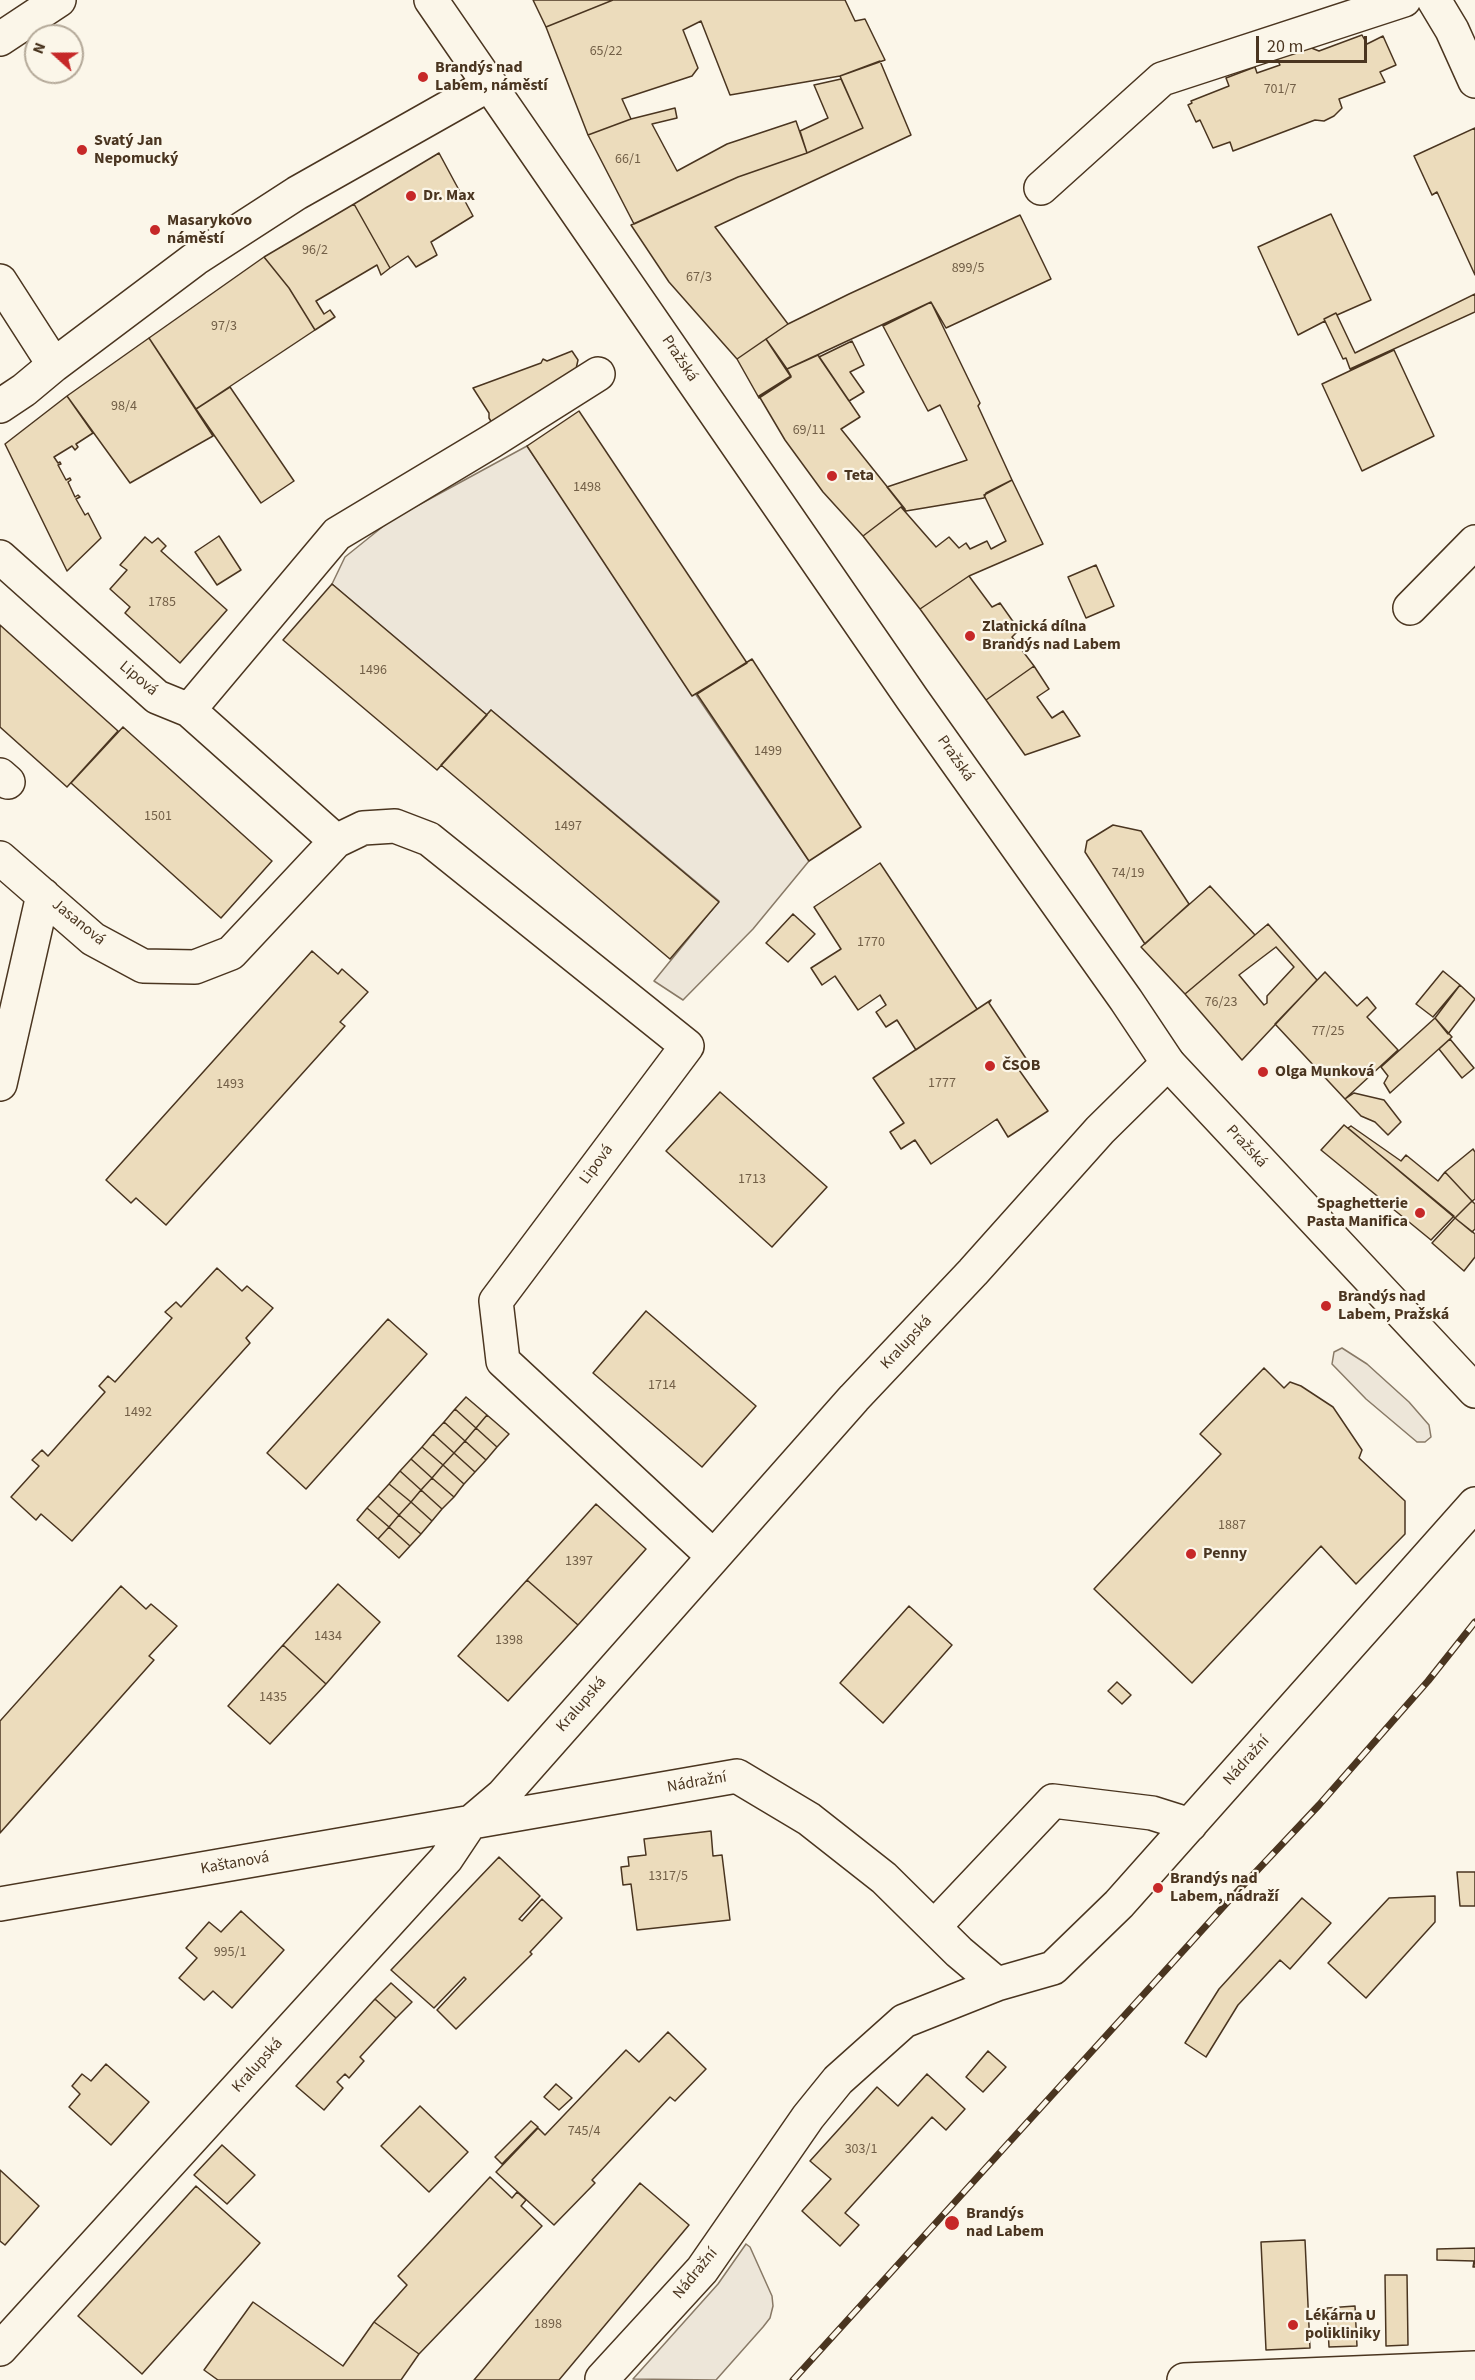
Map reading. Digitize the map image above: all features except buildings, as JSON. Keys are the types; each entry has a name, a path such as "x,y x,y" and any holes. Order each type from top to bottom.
{"street":[{"path":"0,39 59,0"},
{"path":"0,406 195,259 297,193 490,84 430,0"},
{"path":"1041,188 1162,79 1404,0"},
{"path":"1434,0 1452,30 1475,81"},
{"name":"Pražská","path":"490,84 913,700 1168,1062 1475,1391"},
{"path":"0,281 54,365"},
{"path":"189,710 336,534 492,441 598,374"},
{"path":"1410,608 1475,542"},
{"name":"Lipová","path":"0,557 157,697 189,710 336,841"},
{"name":"Lipová","path":"395,826 429,839 687,1046 496,1301 503,1361 713,1556"},
{"name":"Jasanová","path":"0,1084 42,895 93,939 143,966 195,967 231,953 336,841 363,828 395,826"},
{"path":"0,858 42,895"},
{"name":"Kralupská","path":"0,2349 446,1859 470,1823 503,1795 713,1556 1100,1130 1168,1062"},
{"name":"Nádražní","path":"602,2379 702,2270 808,2117 838,2080 904,2021 997,1984 1053,1968 1119,1904 1475,1504"},
{"name":"Nádražní","path":"470,1823 737,1776 809,1819 884,1878 959,1952 997,1984"},
{"path":"934,1927 1053,1801 1152,1813 1190,1825"},
{"name":"Kaštanová","path":"0,1904 470,1823"},
{"path":"1184,2380 1475,2368"}],"shaded area":[{"path":"527,446 809,861 753,929 683,1000 654,981 719,901 491,710 487,715 332,584 345,557 391,520"},
{"path":"1342,1348 1367,1364 1409,1402 1429,1425 1431,1437 1425,1442 1417,1442 1366,1399 1332,1364 1334,1352"},
{"path":"746,2244 750,2247 772,2296 773,2306 770,2318 763,2327 716,2380 633,2379 718,2284"}],"railway":[{"path":"793,2380 1234,1895 1319,1805 1428,1681 1475,1622"}],"place":[{"name":"Brandýs nad Labem, náměstí","path":"423,77"},
{"name":"Svatý Jan Nepomucký","path":"82,150"},
{"name":"Dr. Max","path":"411,196"},
{"name":"Masarykovo náměstí","path":"155,230"},
{"name":"Teta","path":"832,476"},
{"name":"Zlatnická dílna Brandýs nad Labem","path":"970,636"},
{"name":"ČSOB","path":"990,1066"},
{"name":"Olga Munková","path":"1263,1072"},
{"name":"Spaghetterie Pasta Manifica","path":"1420,1213"},
{"name":"Brandýs nad Labem, Pražská","path":"1326,1306"},
{"name":"Penny","path":"1191,1554"},
{"name":"Brandýs nad Labem, nádraží","path":"1158,1888"},
{"name":"Brandýs nad Labem","path":"952,2223"},
{"name":"Lékárna U polikliniky","path":"1293,2325"}]}
